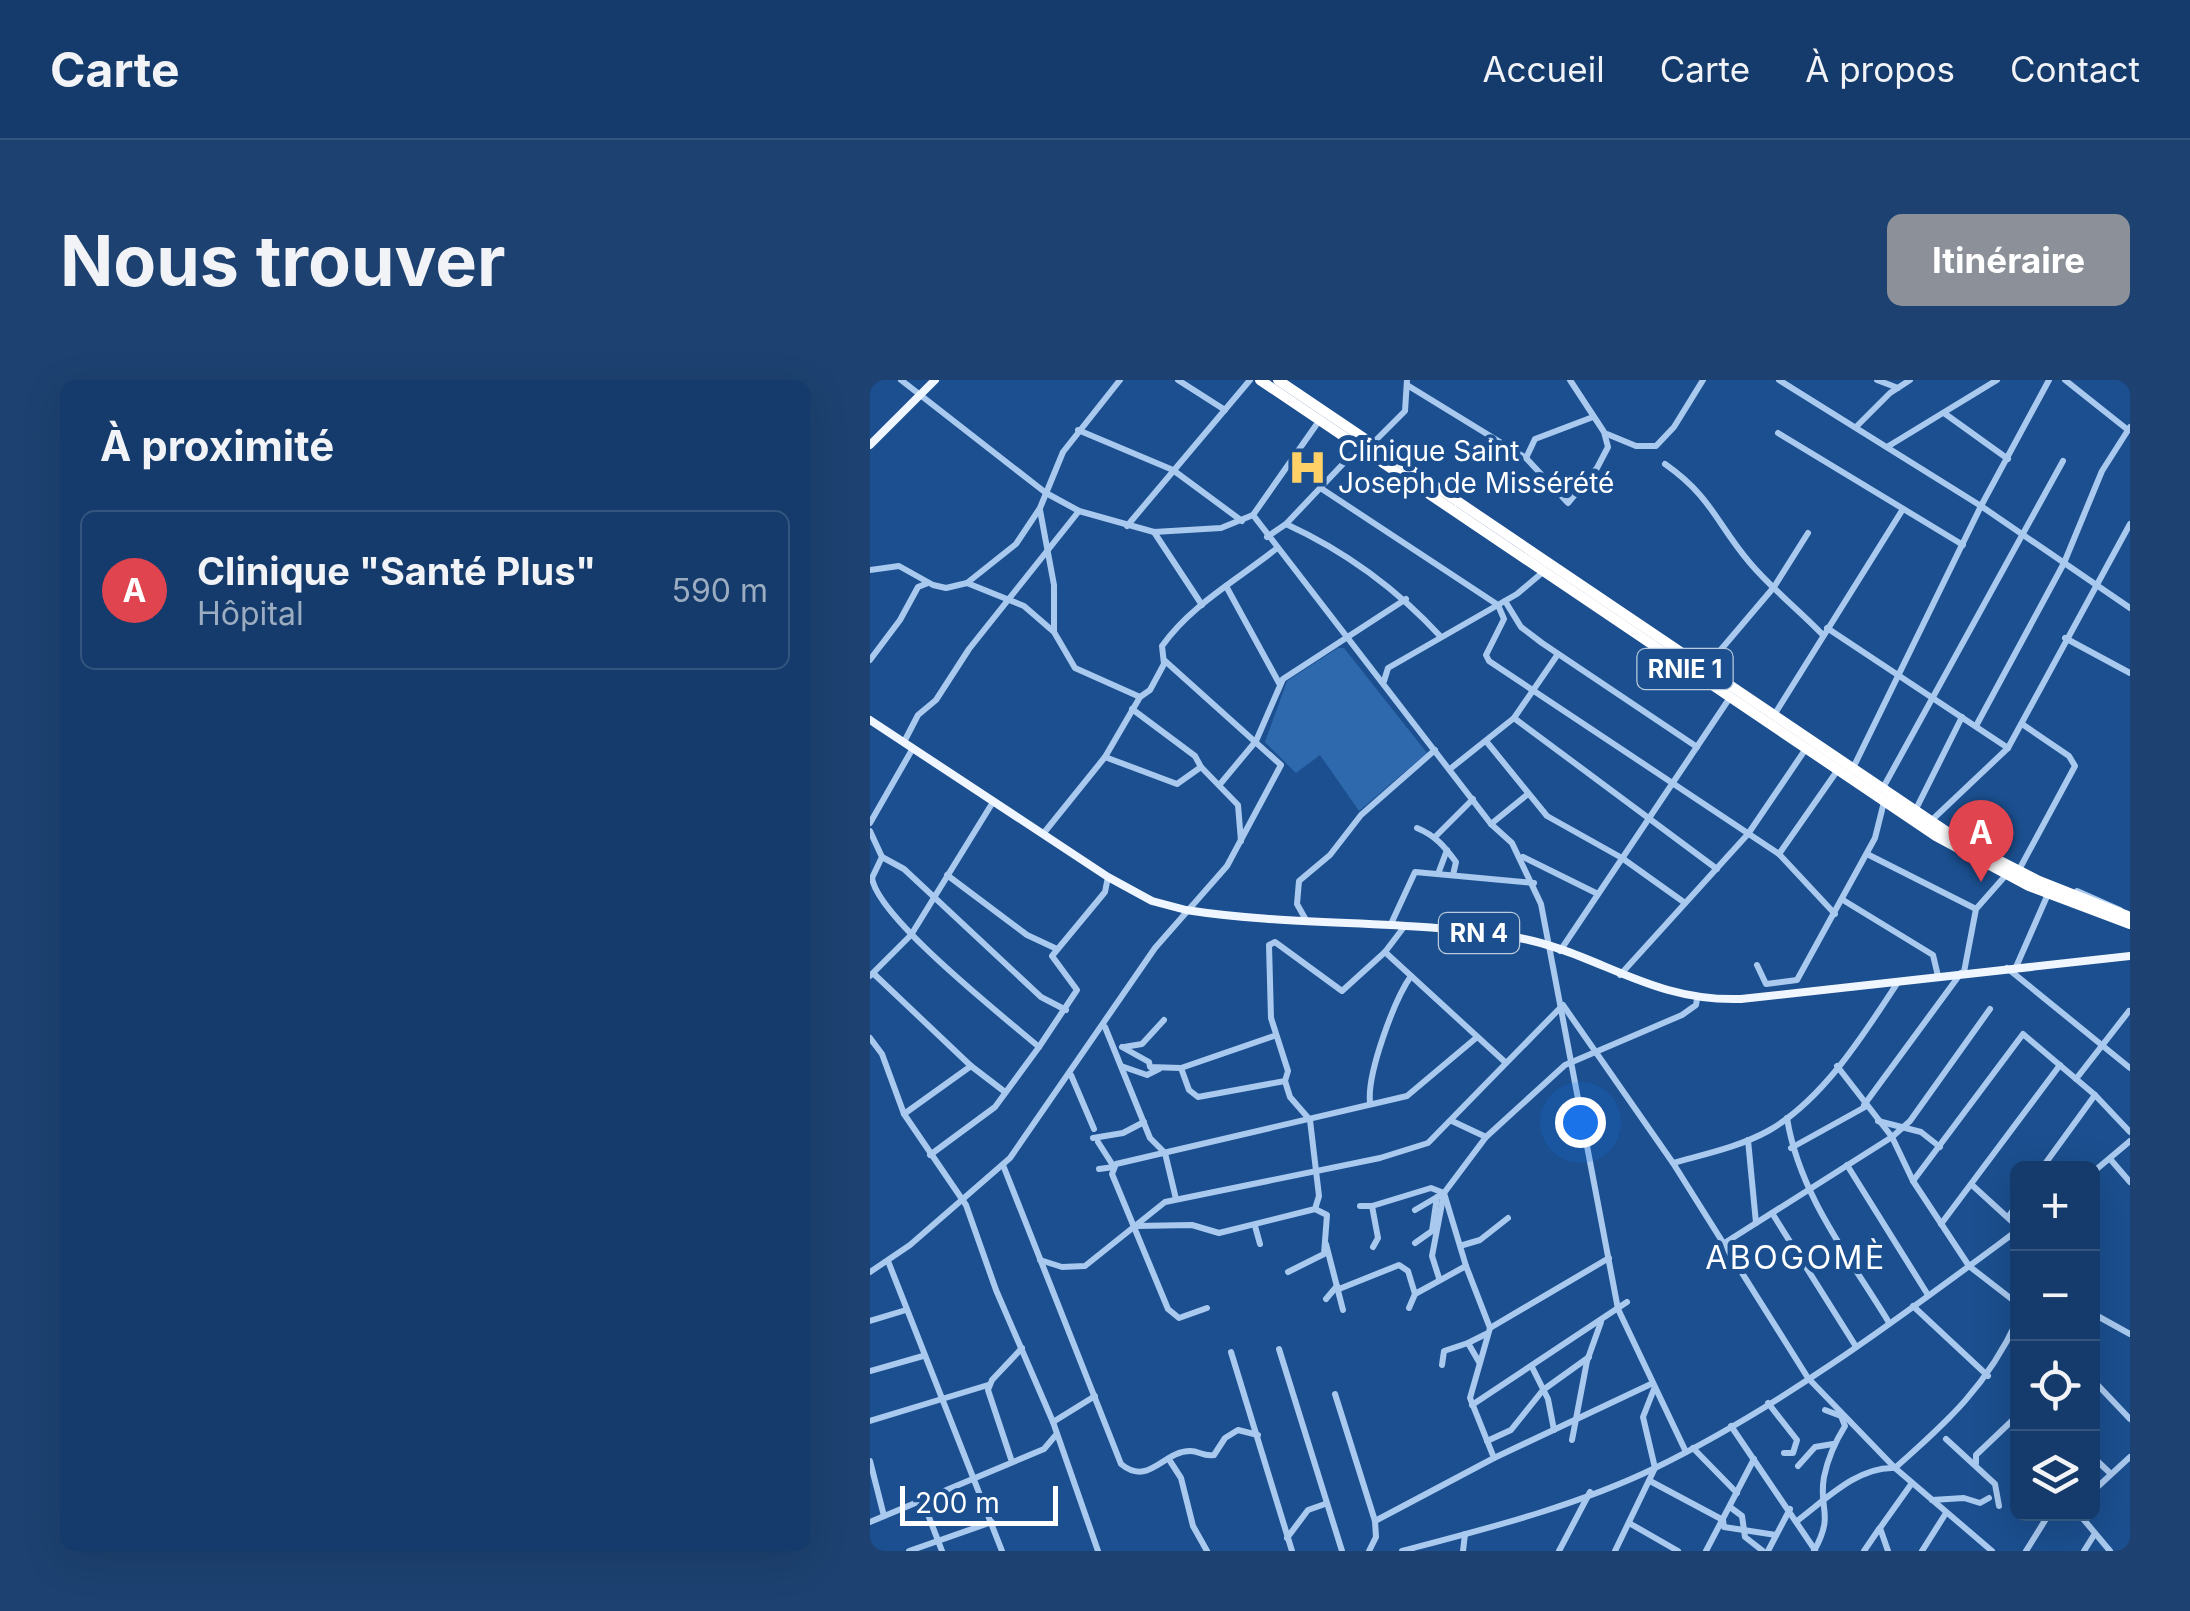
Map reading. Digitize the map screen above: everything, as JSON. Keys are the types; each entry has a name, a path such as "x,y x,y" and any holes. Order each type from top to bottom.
{"highway":[{"name":"RNIE 1","path":"1260,380 1374,443 1959,840 2039,881 2130,919"},
{"name":"RNIE 1","path":"1286,380 1295,398 1320,420 1884,802 2006,875 2048,894 2130,919"}],"main road":[{"path":"870,444 935,380"},
{"name":"RN 4","path":"870,720 1108,877 1152,901 1186,910 1511,936 1696,999 1741,999 2130,956"}],"street":[{"path":"901,380 919,398 1046,493 1078,512 1154,532 1220,528 1253,516 1320,420"},
{"path":"870,570 895,565 946,588 968,583 1016,544 1040,508 1055,465 1120,380"},
{"path":"1178,380 1225,410"},
{"path":"1126,527 1250,380"},
{"path":"1286,380 1933,818 2020,868 2108,902 2130,919"},
{"path":"1570,380 1593,418 1614,440 1656,446 1674,427 1703,380"},
{"path":"1779,380 1981,506 2130,608"},
{"path":"1877,380 1898,388"},
{"path":"1856,427 1910,380"},
{"path":"1887,447 1997,380"},
{"path":"1854,766 1981,506 2050,380"},
{"path":"1976,726 2064,563 2102,471 2129,429 2065,380"},
{"path":"1374,443 1405,411 1407,382 1526,458 1568,502 1606,455 1604,432"},
{"path":"1943,413 2008,459"},
{"path":"1526,458 1535,439 1593,418"},
{"path":"1078,430 1173,470 1242,522"},
{"path":"1778,433 1963,545"},
{"path":"1267,536 1286,524 1322,489 1359,446"},
{"path":"1884,786 1935,700 2063,461"},
{"path":"1664,464 1710,502 1728,536 1774,587 1825,631 2008,748"},
{"path":"1322,489 1501,603 1521,626 1558,654 1696,747"},
{"path":"1040,508 1054,584 1054,632"},
{"path":"1776,712 1903,509"},
{"path":"904,742 918,716 936,700 969,649 1078,512"},
{"path":"1253,516 1519,856 1534,883 1556,951 1618,1309 1653,1386 1689,1450 1737,1493"},
{"path":"1286,524 1354,560 1406,599 1441,637"},
{"path":"1933,818 2008,748 2130,524"},
{"path":"1154,532 1202,605"},
{"path":"1707,666 1774,587 1808,534"},
{"path":"1042,834 1105,757 1140,696 1150,690 1164,660 1163,644 1202,605 1276,549"},
{"path":"1371,666 1388,668 1501,603 1543,572"},
{"path":"915,575 918,587"},
{"path":"872,654 918,587 928,583"},
{"path":"968,583 1031,610 1054,632 1075,668 1140,696"},
{"path":"1226,586 1279,683"},
{"path":"1221,783 1256,741 1279,683 1406,599"},
{"path":"1501,603 1504,619 1487,658 1779,854 1835,914"},
{"path":"2065,638 2130,672"},
{"path":"1450,769 1514,718 1558,654"},
{"path":"870,1272 1002,1165 1105,1026 1156,948 1186,910 1208,890 1241,843 1280,765 1164,660"},
{"path":"1383,682 1388,668"},
{"path":"1556,951 1675,784 1729,699"},
{"path":"1132,709 1195,756 1201,767 1221,783 1238,805 1241,843"},
{"path":"1917,807 1962,717"},
{"path":"1514,718 1717,869"},
{"path":"2020,868 2075,766 2069,756 2022,724"},
{"path":"1486,741 1547,816 1622,858 1685,903"},
{"path":"913,748 870,827 882,856 904,869 1041,998 1066,1010"},
{"path":"1306,920 1296,904 1298,882 1330,855 1361,815 1435,750"},
{"path":"1620,976 1748,834 1805,750"},
{"path":"1105,757 1177,784 1201,767"},
{"path":"1779,854 1836,771"},
{"path":"1492,824 1528,794"},
{"path":"1436,836 1473,799"},
{"path":"994,802 911,935 872,975 1004,1092"},
{"path":"1757,965 1766,984 1797,980 1867,854 1884,802"},
{"path":"1417,828 1436,836 1448,850 1456,862 1453,876"},
{"path":"1438,874 1448,850"},
{"path":"1867,854 1976,908"},
{"path":"882,856 873,886 911,935 1039,1047"},
{"path":"1519,856 1598,894"},
{"path":"1390,926 1415,872 1534,883"},
{"path":"1791,1148 1864,1106 1962,972 1976,908 2006,875"},
{"path":"930,1156 995,1107 1077,990 1052,951 946,877"},
{"path":"1052,951 1105,892 1108,877"},
{"path":"2048,894 2011,968 2130,1068"},
{"path":"1842,900 1932,956 1938,976"},
{"path":"1310,1120 1300,1113 1285,1081 1288,1071 1274,1036 1268,968 1272,942 1317,968 1342,991 1385,952 1404,926"},
{"path":"1385,952 1505,1062"},
{"path":"1370,1102 1369,1082 1384,1045 1390,1016 1410,976"},
{"path":"1673,1163 1748,1140 1787,1118 1837,1066 1898,981"},
{"path":"1414,1210 1441,1194 1486,1137 1574,1062 1682,1015 1696,1005 1696,999"},
{"path":"1563,1005 1598,1052 1638,1118 1673,1163 1808,1378 1841,1416 1912,1484 1992,1551"},
{"path":"1040,1260 1052,1266 1085,1266 1152,1210 1176,1199 1408,1152 1428,1143 1563,1005"},
{"path":"1723,1244 1892,1138 1916,1112 1990,1009"},
{"path":"2076,1078 2129,1011"},
{"path":"1118,1047 1134,1049 1164,1020"},
{"path":"1105,1026 1118,1047 1120,1066 1155,1146 1165,1153 1176,1199"},
{"path":"1914,1182 2023,1034 2096,1095 2130,1132"},
{"path":"1120,1066 1148,1075 1274,1036"},
{"path":"870,1038 882,1054 904,1114 960,1198 1053,1422 1098,1551"},
{"path":"1099,1169 1416,1091 1476,1038"},
{"path":"1118,1047 1159,1069"},
{"path":"904,1114 971,1066"},
{"path":"1837,1066 1892,1138 1914,1182 1969,1266 2010,1298"},
{"path":"1941,1224 2060,1066"},
{"path":"1180,1068 1188,1090 1198,1097 1285,1081"},
{"path":"1070,1074 1095,1136 1114,1166 1112,1174 1162,1300 1174,1316 1208,1308"},
{"path":"2047,1161 2096,1095"},
{"path":"1916,1112 1921,1132"},
{"path":"1787,1118 1791,1148 1807,1189 1888,1322"},
{"path":"1310,1120 1320,1196 1315,1209"},
{"path":"1877,1120 1921,1132 1940,1147"},
{"path":"1452,1121 1486,1137"},
{"path":"1095,1136 1123,1133 1144,1122"},
{"path":"1748,1140 1756,1223"},
{"path":"2100,1168 2130,1141"},
{"path":"1152,1156 1155,1146"},
{"path":"2111,1160 2130,1182"},
{"path":"1002,1165 1120,1464 1144,1472 1190,1451 1209,1457 1238,1430 1258,1434"},
{"path":"1847,1165 1928,1295"},
{"path":"1972,1185 2009,1216"},
{"path":"1360,1206 1431,1188 1441,1194 1462,1244 1489,1331 1470,1390 1472,1405 1494,1458"},
{"path":"1414,1243 1432,1231 1441,1194"},
{"path":"1439,1278 1432,1256 1441,1194"},
{"path":"1372,1206 1378,1238 1373,1246"},
{"path":"1135,1227 1192,1226 1219,1233 1315,1209 1327,1215 1324,1254 1288,1272"},
{"path":"1772,1213 1855,1345"},
{"path":"1462,1244 1480,1240 1508,1218"},
{"path":"1254,1226 1260,1244"},
{"path":"1402,1551 1465,1534 1655,1468 1808,1378 2010,1234"},
{"path":"1326,1243 1344,1310"},
{"path":"1442,1364 1444,1351 1468,1343 1609,1258"},
{"path":"888,1261 1002,1551"},
{"path":"1326,1299 1338,1287 1399,1265 1408,1271 1415,1294 1409,1308"},
{"path":"1045,1272 1052,1266"},
{"path":"1415,1294 1466,1266"},
{"path":"1472,1405 1626,1302"},
{"path":"1912,1306 1988,1376"},
{"path":"870,1321 906,1310"},
{"path":"2100,1317 2130,1334"},
{"path":"1572,1440 1602,1320"},
{"path":"1797,1521 1876,1468 1895,1468 1956,1414 1988,1376 2010,1334"},
{"path":"1468,1343 1479,1362"},
{"path":"870,1421 989,1385 1022,1348"},
{"path":"1280,1350 1342,1551"},
{"path":"1230,1352 1292,1551"},
{"path":"870,1370 923,1356"},
{"path":"1487,1441 1512,1430 1542,1392 1590,1357"},
{"path":"1532,1366 1548,1399 1554,1430"},
{"path":"989,1385 1011,1459"},
{"path":"1375,1521 1494,1458 1653,1386"},
{"path":"1615,1551 1655,1468 1643,1417 1653,1386"},
{"path":"2100,1388 2130,1420"},
{"path":"1334,1394 1375,1521 1376,1537 1368,1551"},
{"path":"1053,1422 1095,1396"},
{"path":"1768,1403 1797,1440 1797,1449 1784,1453"},
{"path":"1815,1550 1828,1524 1823,1480 1833,1444 1845,1426 1841,1416 1826,1410"},
{"path":"1976,1464 1976,1455 2010,1423"},
{"path":"1731,1426 1815,1550"},
{"path":"870,1522 1047,1447 1056,1434"},
{"path":"1946,1439 1995,1484 1999,1506"},
{"path":"1798,1466 1815,1446 1833,1444"},
{"path":"2100,1484 2130,1457"},
{"path":"1706,1551 1754,1459"},
{"path":"870,1461 884,1516"},
{"path":"1170,1461 1181,1478 1193,1526 1207,1551"},
{"path":"2100,1464 2111,1474"},
{"path":"1650,1481 1723,1520"},
{"path":"1864,1551 1912,1484"},
{"path":"1560,1551 1590,1492"},
{"path":"1932,1501 1940,1496 1950,1502 1958,1497 1980,1503 1989,1498"},
{"path":"922,1499 942,1551"},
{"path":"1287,1538 1308,1510 1325,1504"},
{"path":"1730,1507 1742,1516 1746,1537 1766,1551 1790,1509"},
{"path":"1922,1551 1946,1513"},
{"path":"1723,1520 1724,1527 1776,1536"},
{"path":"2026,1551 2045,1521"},
{"path":"2083,1521 2110,1551"},
{"path":"909,1551 992,1522"},
{"path":"1629,1523 1678,1551"},
{"path":"1880,1528 1888,1551"},
{"path":"1463,1551 1465,1534"},
{"path":"2084,1551 2094,1535"}],"shaded area":[{"path":"1338,648 1344,648 1427,753 1359,811 1320,755 1296,773 1265,742 1287,681"}],"place":[{"name":"Clinique Saint Joseph de Missérété","path":"1308,467"},
{"name":"Clinique \"Santé Plus\"","path":"1981,882"}],"district":[{"name":"ABOGOMÈ","path":"1796,1258"}]}
